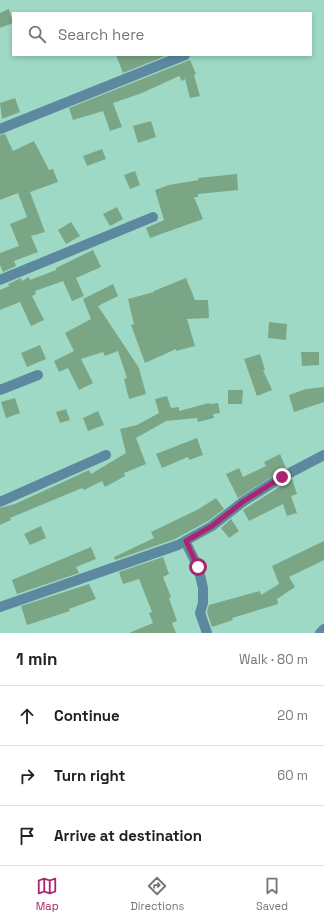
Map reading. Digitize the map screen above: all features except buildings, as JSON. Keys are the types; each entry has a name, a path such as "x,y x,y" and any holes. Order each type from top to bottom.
{"street":[{"path":"0,129 182,56"},
{"path":"0,280 153,217"},
{"path":"0,390 38,375"},
{"path":"0,502 106,455"},
{"path":"0,607 123,566 186,541 212,526 244,501 282,477 324,455"},
{"path":"186,541 198,567 203,588 203,603 200,613 207,633"},
{"path":"320,633 324,629"}],"route":[{"path":"198,567 186,541 212,526 244,501 282,477"}]}
